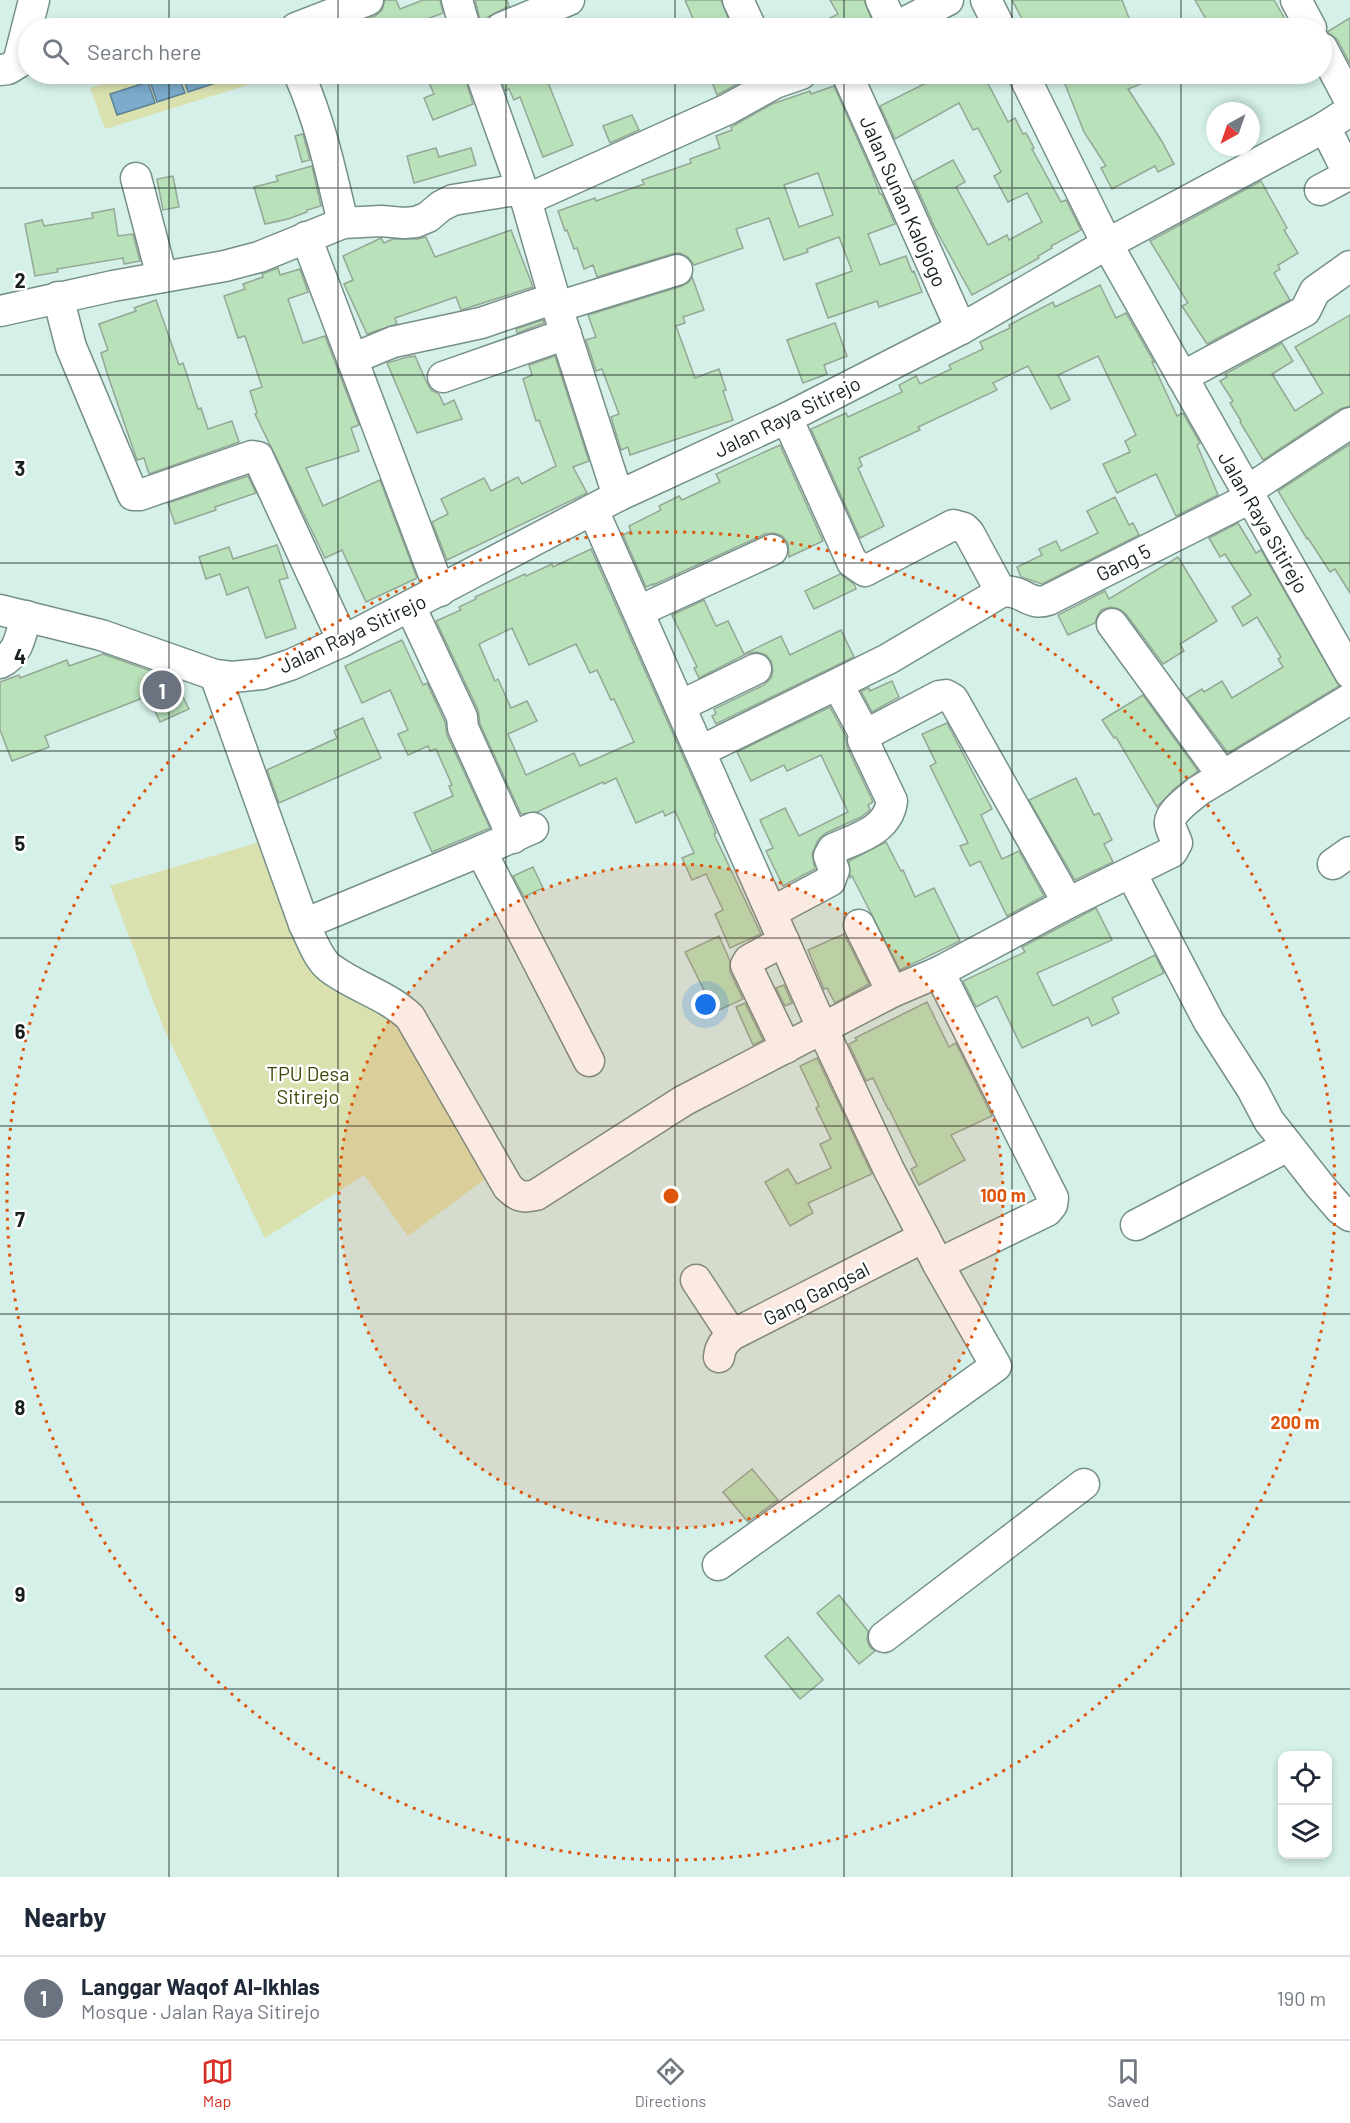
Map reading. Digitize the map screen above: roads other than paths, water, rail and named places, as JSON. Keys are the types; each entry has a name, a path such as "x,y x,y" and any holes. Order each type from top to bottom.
{"street":[{"path":"29,18 34,0"},
{"path":"322,18 368,0"},
{"path":"738,0 746,18"},
{"path":"881,0 889,18"},
{"path":"913,18 948,0"},
{"path":"986,0 995,18"},
{"path":"1296,0 1306,18"},
{"path":"522,18 555,2"},
{"path":"0,70 8,69 18,63"},
{"path":"1332,67 1350,101"},
{"path":"308,84 343,223"},
{"path":"485,84 524,195 618,496"},
{"path":"0,311 162,276 225,266 259,257 343,223 416,222 428,218 441,206 453,200 524,195 728,109 771,84"},
{"name":"Jalan Sunan Kalojogo","path":"851,84 961,329"},
{"path":"1028,84 1107,244 1338,119 1349,175 1320,190"},
{"path":"136,178 162,276"},
{"path":"306,237 440,591"},
{"name":"Jalan Raya Sitirejo","path":"13,613 101,635 215,675 232,677 262,674 290,665 343,641 618,496 787,418 961,329 1107,244 1350,673"},
{"path":"1182,376 1305,311 1315,291 1350,266"},
{"path":"443,377 559,313 677,270"},
{"path":"58,297 71,347 133,495 140,495 252,456 258,457 343,641"},
{"path":"352,359 393,342 481,323 559,313"},
{"path":"701,751 888,659 998,594 969,533 958,525 953,525 865,571 858,568 852,562 787,418"},
{"name":"Gang 5","path":"998,594 1018,592 1033,602 1047,600 1248,494 1350,423"},
{"path":"592,510 639,611 823,1030 889,1170 938,1264 996,1366 718,1565"},
{"path":"639,611 772,550"},
{"path":"304,924 523,833 463,728 462,717 410,606"},
{"path":"0,663 8,659 18,646 13,613"},
{"path":"1112,624 1223,776"},
{"path":"680,706 756,669"},
{"path":"215,675 304,924 320,956 330,968 400,1007 410,1017 508,1187 516,1196 524,1197 536,1195 683,1101 892,992 939,972 1068,903 1172,852 1177,843 1170,824 1173,814 1198,791 1350,699"},
{"path":"838,685 865,735"},
{"path":"772,912 830,881 834,870 830,856 833,849 877,829 888,817 892,801 863,740 865,735 939,696 946,695 953,699 1068,903"},
{"path":"481,852 589,1061"},
{"path":"1131,873 1209,1022 1252,1089 1269,1121 1333,1201 1350,1216"},
{"path":"859,926 892,992"},
{"path":"784,941 747,962 746,965 786,1047"},
{"path":"938,1264 1047,1211 1052,1205 1053,1198 939,972"},
{"path":"1136,1225 1288,1146"},
{"name":"Gang Gangsal","path":"696,1280 725,1346 924,1237"},
{"path":"884,1637 1084,1484"}],"water":[{"path":"149,84 155,103 117,115 110,94"},
{"path":"151,84 182,84 185,93 157,102"},
{"path":"185,84 212,84 188,92"}],"place":[{"name":"Langgar Waqof Al-Ikhlas","path":"162,690"}],"park label":[{"name":"TPU Desa Sitirejo","path":"308,1084"}]}
